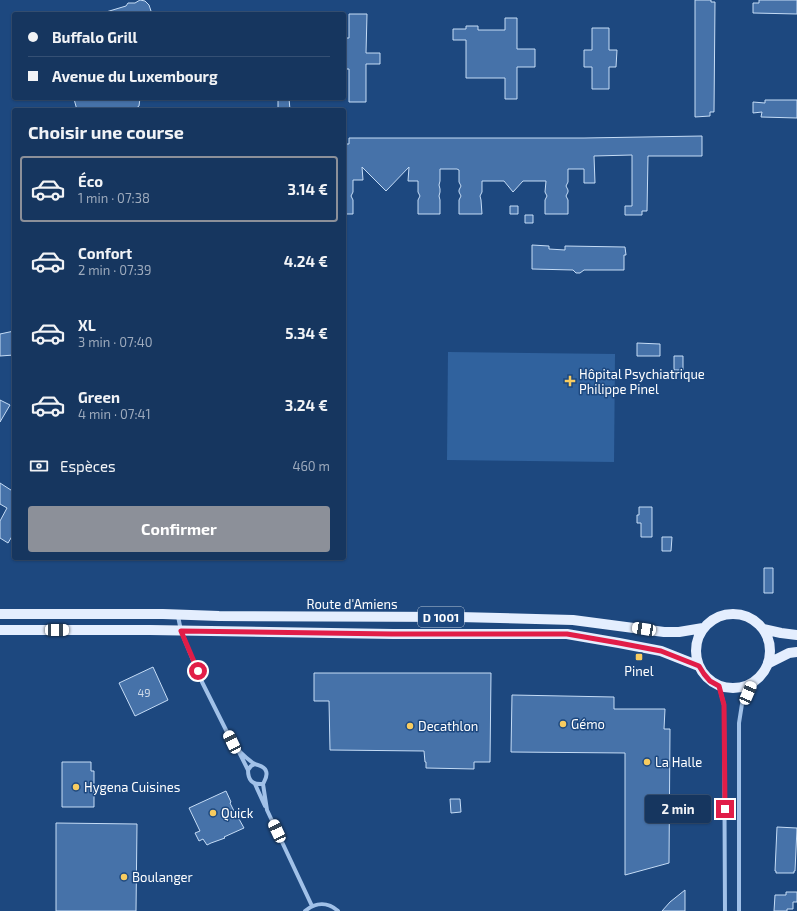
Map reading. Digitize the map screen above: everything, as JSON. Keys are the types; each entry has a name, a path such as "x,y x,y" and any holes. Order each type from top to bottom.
{"main road":[{"path":"730,613 739,614 748,616 764,629 770,645 770,654 769,663 759,678 741,688 730,688 719,686 710,681 704,674 699,666 696,653 697,640 703,628 714,618 730,613"},
{"name":"Route d'Amiens","path":"0,614 573,620 664,632 679,632 703,628"},
{"path":"764,629 781,633 797,634"},
{"name":"D 1001","path":"0,630 392,634 567,634 661,651 699,666"},
{"path":"769,663 789,653 797,652"}],"street":[{"path":"178,615 181,631 202,682 232,742 248,770 248,776 255,784 312,906"},
{"path":"739,911 739,723 742,704 752,683"},
{"path":"719,686 724,705 725,911"},
{"path":"237,750 255,764 262,766 266,771 267,777 263,784 267,810"},
{"path":"248,770 255,764"},
{"path":"255,784 263,784"},
{"path":"306,911 312,906 319,904 327,904 334,907 338,911"}],"shaded area":[{"path":"448,352 615,354 614,462 447,460"}],"building":[{"path":"140,0 145,1 149,5 151,12 106,12 126,6 128,3 135,3"},
{"path":"695,0 711,0 711,2 715,2 714,112 710,112 710,116 695,117"},
{"path":"759,0 797,0 797,14 753,13 753,3 759,3"},
{"path":"349,14 367,14 366,53 380,53 380,64 366,64 366,102 349,102 349,69 346,69 346,38 349,38"},
{"path":"505,18 517,18 517,49 535,49 535,67 517,67 517,99 505,99 505,78 466,78 466,40 453,40 453,29 466,29 466,26 478,26 478,30 505,30"},
{"path":"592,28 609,28 609,50 617,50 616,67 609,67 609,89 592,89 592,67 584,67 584,50 592,50"},
{"path":"74,100 140,100 139,106 136,108 76,108"},
{"path":"278,100 289,100 290,108 278,108"},
{"path":"765,100 797,100 797,118 761,117 762,112 753,113 753,102 765,103"},
{"path":"702,136 702,156 648,156 647,211 642,211 642,215 625,215 625,206 632,206 632,155 594,156 595,183 584,183 584,169 568,169 568,182 566,186 568,192 566,196 568,200 568,214 545,214 545,200 547,196 545,192 546,181 523,181 513,192 504,181 482,181 482,192 480,196 482,214 459,214 459,200 461,196 459,190 461,186 459,182 459,170 440,169 440,214 418,214 418,200 420,196 418,192 418,181 408,181 409,167 386,191 362,167 363,180 353,180 353,192 351,196 353,200 353,214 346,214 346,144 349,144 349,138 584,138"},
{"path":"510,206 518,206 518,214 510,214"},
{"path":"525,215 533,215 533,223 525,223"},
{"path":"532,245 549,246 549,249 565,250 565,246 625,247 626,255 624,255 624,270 584,270 580,273 576,273 573,270 532,269"},
{"path":"12,331 12,355 0,356 0,334"},
{"path":"637,343 660,344 660,356 637,356"},
{"path":"674,356 683,356 683,370 674,370"},
{"path":"0,400 10,405 0,422"},
{"path":"0,483 12,491 12,536 8,543 0,538 0,521 7,508 0,504"},
{"path":"639,507 652,507 652,537 641,537 641,523 637,523"},
{"path":"662,537 672,537 671,551 662,551"},
{"path":"764,568 773,568 773,593 764,593"},
{"path":"153,667 168,700 135,716 119,683"},
{"name":"Decathlon","path":"314,673 491,673 490,762 474,762 474,769 426,768 424,751 330,750 329,701 314,701"},
{"path":"512,695 614,697 614,709 665,709 664,729 670,729 669,863 625,875 625,753 511,752"},
{"path":"62,762 91,762 91,771 94,771 94,807 62,807"},
{"name":"Quick","path":"226,791 231,802 230,803 244,828 207,845 203,839 199,841 195,833 200,831 189,808"},
{"path":"450,799 460,799 461,812 451,813"},
{"path":"56,823 137,824 136,911 56,911"},
{"path":"777,827 797,828 794,873 776,873 775,871"},
{"path":"685,890 685,911 662,911 670,902"},
{"path":"786,892 797,892 797,902 793,902 793,909 787,909 787,911 774,911 775,895 786,895"}],"place":[{"name":"Hôpital Psychiatrique Philippe Pinel","path":"570,381"},
{"name":"Pinel","path":"639,657"},
{"name":"Gémo","path":"563,724"},
{"name":"Decathlon","path":"410,726"},
{"name":"La Halle","path":"647,762"},
{"name":"Hygena Cuisines","path":"76,787"},
{"name":"Quick","path":"213,813"},
{"name":"Boulanger","path":"124,877"}],"route":[{"path":"198,671 181,631 392,634 567,634 661,651 699,666 710,681 719,686 724,705 725,809"}]}
